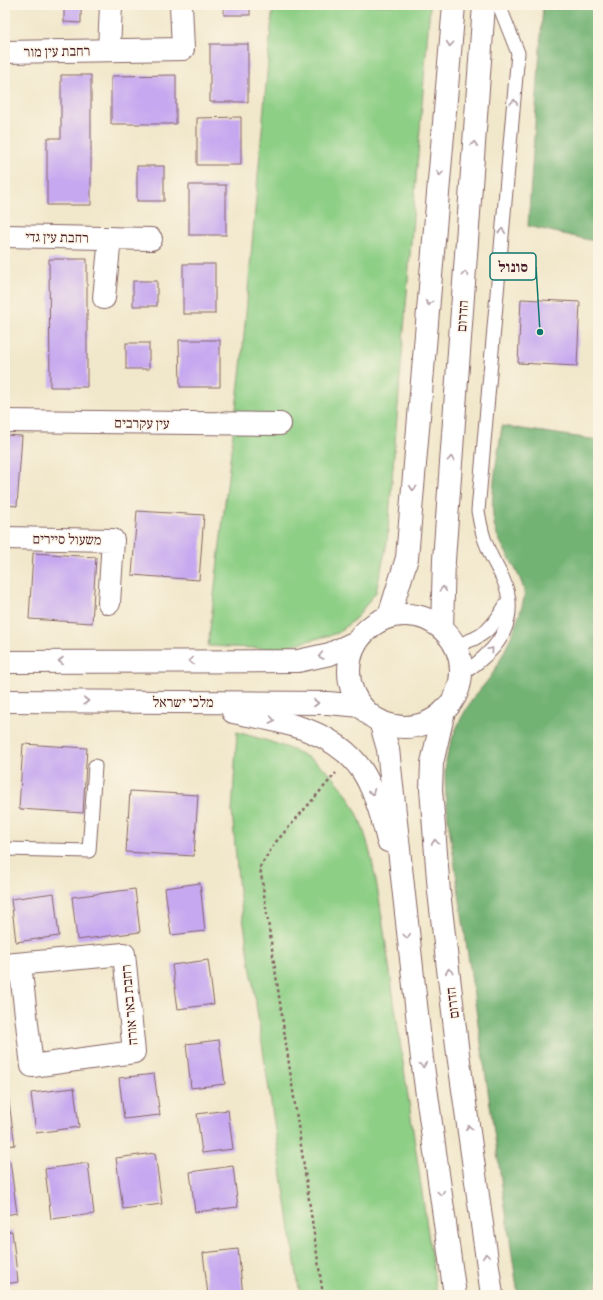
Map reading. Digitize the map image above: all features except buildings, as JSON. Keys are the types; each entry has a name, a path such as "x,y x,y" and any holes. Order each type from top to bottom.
{"main road":[{"name":"רחבת עין מור","path":"109,50 111,5"},
{"name":"רחבת עין מור","path":"5,52 183,49 181,5"},
{"path":"389,616 407,558 454,5"},
{"name":"הדרום","path":"449,636 445,552 484,5"},
{"name":"רחבת עין גדי","path":"5,236 151,239"},
{"name":"רחבת עין גדי","path":"104,298 110,238"},
{"name":"עין עקרבים","path":"5,421 280,424"},
{"name":"משעול סיירים","path":"5,538 113,540 109,603"},
{"path":"411,614 422,617 449,636 461,664 461,675 458,688 444,711 428,722 414,726 399,727 380,721 361,706 354,695 348,668 351,654 356,642 370,626 389,616 411,614"},
{"path":"5,662 298,661 330,654 356,642"},
{"name":"מלכי ישראל","path":"5,701 328,703 361,706"},
{"path":"179,702 285,722 327,739 351,758 362,770 384,822 403,897"},
{"name":"הדרום","path":"444,711 432,763 431,789 439,892 460,1062 492,1295"},
{"path":"380,721 388,749 403,897 422,1059 455,1295"},
{"name":"רחבת באר אורה","path":"124,954 134,1052 32,1066 13,965 124,954"}],"lane":[{"path":"461,675 486,656 501,638 508,623 510,598 481,531 478,511 518,53 499,5"},
{"path":"449,636 470,642 487,632 499,618 510,598"},
{"path":"5,849 90,851 95,766"}],"path":[{"path":"322,1295 260,867 275,843 332,777 351,758"}],"green space":[{"path":"273,5 430,5 387,543 376,592 356,618 338,633 277,649 208,646 242,358"},
{"path":"543,5 598,5 598,242 528,226"},
{"path":"502,426 598,440 598,1295 518,1295 448,819 445,775 446,761 450,744 474,697 496,668 516,625 524,598 522,583 499,539 494,521 494,480"},
{"path":"237,732 289,748 317,763 333,776 345,792 355,809 362,827 373,865 380,904 437,1295 300,1295 239,891 232,811"}],"place":[{"name":"סונול","path":"540,332"}]}
